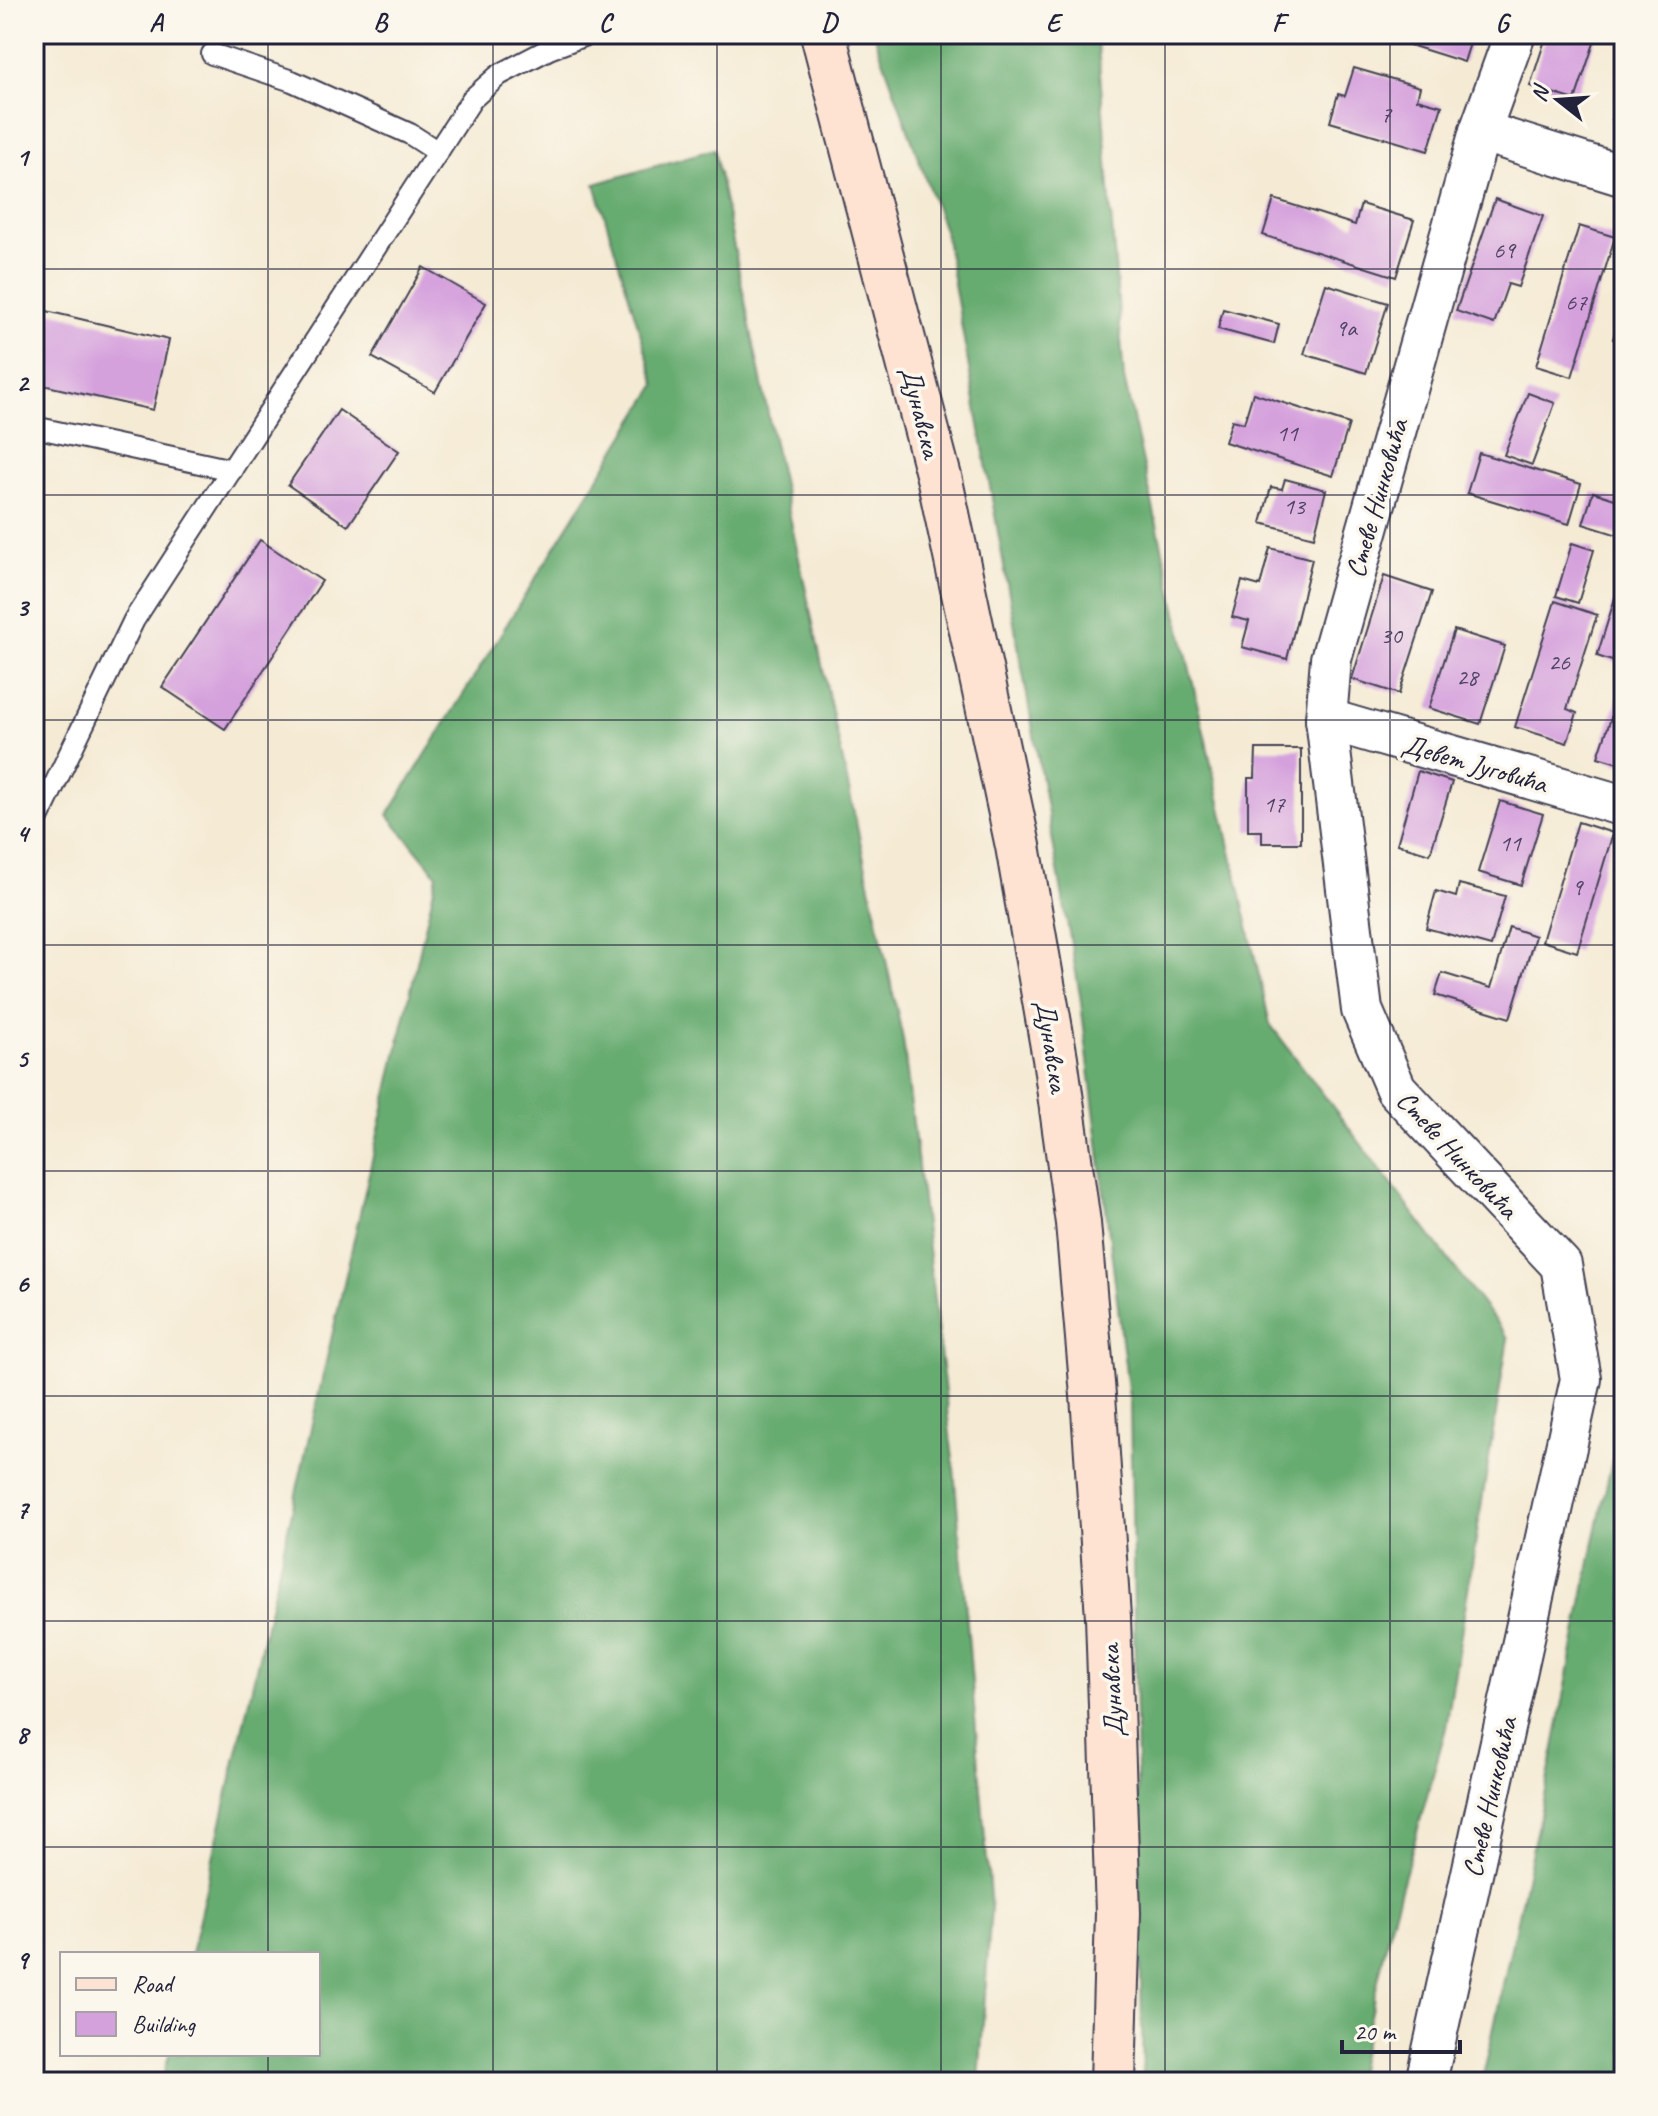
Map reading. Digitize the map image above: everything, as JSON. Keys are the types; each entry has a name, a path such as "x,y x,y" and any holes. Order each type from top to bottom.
{"main road":[{"name":"Дунавска","path":"823,34 940,481 1018,846 1058,1073 1078,1223 1108,1617 1118,1913 1113,2082"}],"street":[{"name":"Стеве Нинковића","path":"1426,2082 1581,1379 1561,1265 1396,1089 1362,1010 1326,719 1331,659 1480,131 1515,34"},
{"path":"1480,131 1624,176"},
{"name":"Девет Југовића","path":"1326,719 1624,806"}],"lane":[{"path":"34,827 134,620 472,99 499,75 549,49 588,34"},
{"path":"212,54 292,81 410,134 438,152"},
{"path":"34,427 232,470"}],"green space":[{"path":"874,34 1097,34 1124,378 1270,1024 1508,1338 1446,1728 1388,1936 1355,2082 1143,2082 1130,1406 1080,995 945,233"},
{"path":"714,149 903,1039 954,1468 991,1908 979,2082 162,2082 168,2056 320,2056 320,1952 191,1952 437,875 388,815 656,385 595,184"},
{"path":"1624,1408 1624,2082 1482,2082 1551,1763 1594,1541"}],"building":[{"path":"1393,34 1473,34 1464,62 1391,39"},
{"path":"1547,34 1597,34 1575,100 1530,86"},
{"path":"1354,68 1420,87 1417,99 1442,106 1428,151 1330,122 1338,94 1345,96"},
{"path":"1624,84 1624,123 1612,119"},
{"path":"1274,199 1355,225 1361,204 1414,220 1396,277 1263,235"},
{"path":"1495,199 1543,216 1518,287 1508,284 1494,324 1456,311"},
{"path":"1579,226 1615,237 1572,377 1536,366"},
{"path":"423,267 486,303 435,392 372,357"},
{"path":"1326,284 1388,303 1366,373 1304,354"},
{"path":"1624,304 1624,342 1613,339"},
{"path":"34,308 169,340 153,410 34,383"},
{"path":"1223,309 1279,324 1274,344 1218,329"},
{"path":"1253,393 1349,424 1333,476 1225,442 1232,420 1244,423"},
{"path":"1528,393 1555,403 1532,465 1504,455"},
{"path":"339,410 399,451 348,526 288,485"},
{"path":"1479,453 1581,484 1569,524 1467,493"},
{"path":"1285,479 1326,490 1314,537 1261,523 1271,487 1282,489"},
{"path":"1593,492 1624,502 1624,537 1583,524"},
{"path":"260,540 322,581 225,729 162,687"},
{"path":"1572,543 1594,550 1578,603 1556,596"},
{"path":"1270,548 1312,559 1287,659 1242,647 1249,621 1232,617 1242,581 1260,586"},
{"path":"1623,572 1624,655 1621,664 1597,656"},
{"path":"1384,576 1432,592 1399,694 1352,679"},
{"path":"1555,601 1597,615 1567,709 1577,713 1567,743 1515,727"},
{"path":"1454,630 1505,646 1480,724 1429,708"},
{"path":"1624,679 1624,765 1598,757"},
{"path":"1256,749 1301,749 1301,843 1262,843 1262,831 1248,831 1248,778 1255,778"},
{"path":"1418,771 1452,782 1430,854 1397,844"},
{"path":"1500,801 1543,814 1521,885 1478,872"},
{"path":"1578,822 1613,833 1577,952 1542,941"},
{"path":"1459,884 1505,896 1491,946 1426,928 1436,891 1456,897"},
{"path":"1624,916 1624,943 1616,941"},
{"path":"1509,927 1535,936 1510,1018 1435,995 1442,973 1491,988"},
{"path":"1624,981 1624,1003 1617,1001"}]}
